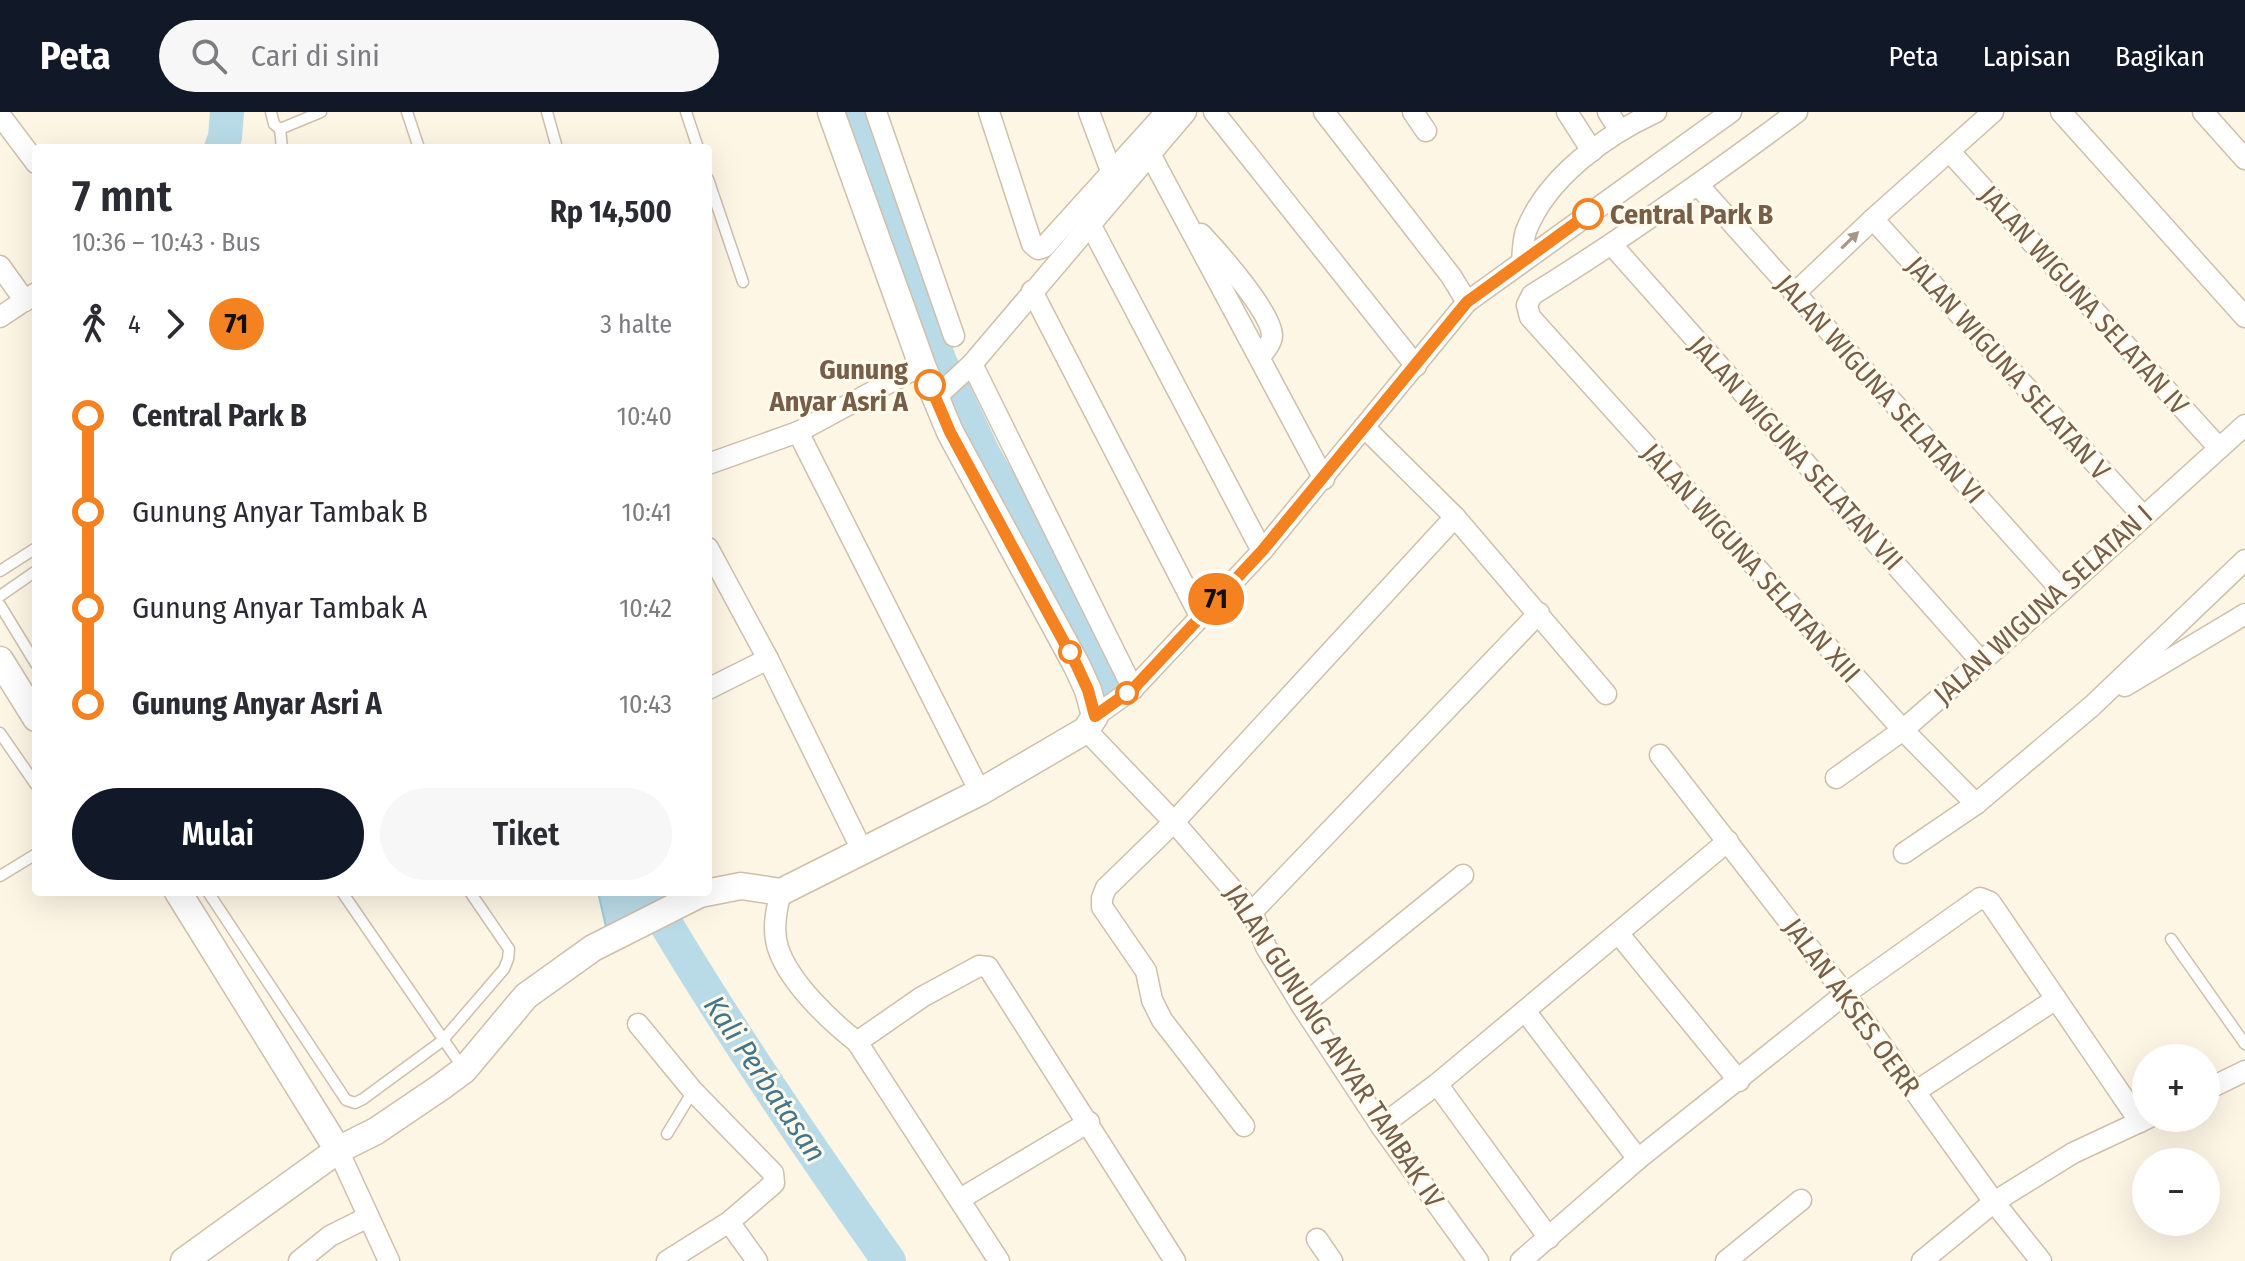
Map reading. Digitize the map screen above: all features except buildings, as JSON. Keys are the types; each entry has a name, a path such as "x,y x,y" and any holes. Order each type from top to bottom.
{"street":[{"path":"831,112 922,365 942,392 950,432 1077,666 1088,690 1091,723"},
{"path":"876,112 954,336"},
{"path":"989,112 1032,244 1038,249 1044,247 1166,112"},
{"path":"1089,112 1111,171"},
{"path":"942,392 969,366 1186,112"},
{"path":"1214,112 1416,366"},
{"path":"1324,112 1451,276 1467,302"},
{"path":"1413,112 1426,131"},
{"path":"1567,112 1592,151"},
{"path":"1608,112 1620,131"},
{"path":"1522,261 1525,233 1536,211 1562,177 1620,131 1656,112"},
{"path":"712,892 741,886 781,892 980,792 1091,723 1133,689 1262,551 1467,302 1731,112"},
{"path":"1612,245 1699,186 1797,112"},
{"path":"1794,294 1993,112"},
{"path":"2061,112 2245,317"},
{"path":"2203,112 2245,159"},
{"path":"0,115 32,158"},
{"name":"JALAN WIGUNA SELATAN IV","path":"1950,152 2219,448"},
{"path":"1150,154 1324,479"},
{"name":"JALAN WIGUNA SELATAN VI","path":"1699,186 2062,591"},
{"name":"JALAN WIGUNA SELATAN V","path":"1873,219 2143,516"},
{"path":"1090,224 1262,551"},
{"name":"JALAN WIGUNA SELATAN XIII","path":"1612,245 1532,295 1527,305 1530,317 1903,730 1976,804"},
{"name":"JALAN WIGUNA SELATAN VII","path":"1612,245 1980,660"},
{"path":"0,266 30,297 0,317"},
{"path":"1032,291 1200,616"},
{"path":"712,463 798,432 922,365"},
{"path":"969,366 1133,689"},
{"name":"JALAN WIGUNA SELATAN I","path":"1836,778 1903,730 2245,425"},
{"path":"1364,427 1455,517 1606,694"},
{"path":"798,432 980,792"},
{"path":"1244,1126 1162,1020 1152,1000 1146,971 1102,907 1102,898 1106,888 1174,822 1455,517"},
{"path":"712,555 768,659 863,852"},
{"path":"1904,853 1976,804 2092,706 2244,565"},
{"path":"1252,912 1539,613"},
{"path":"2092,706 2245,614"},
{"path":"712,687 768,659"},
{"path":"0,660 32,712"},
{"name":"JALAN GUNUNG ANYAR TAMBAK IV","path":"1091,723 1252,912 1266,947 1302,1006 1381,1126 1478,1261"},
{"name":"JALAN AKSES OERR","path":"1660,755 1845,994 1994,1202 2041,1261"},
{"path":"1381,1126 1437,1084 1728,841"},
{"path":"1302,1006 1463,875"},
{"path":"781,892 775,916 777,946 788,970 835,1025 857,1042 999,1261"},
{"path":"180,896 338,1150 353,1194 389,1261"},
{"path":"184,1261 338,1150 407,1112 464,1070 526,996 593,948 696,896"},
{"path":"1521,1261 1638,1159 1845,994 1980,898 1990,902 2132,1104"},
{"path":"1618,933 1739,1081"},
{"path":"857,1042 922,997 984,965 988,967 1175,1261"},
{"path":"1915,1092 2056,999"},
{"path":"1525,1011 1638,1159"},
{"path":"638,1024 693,1091 773,1173 774,1183 729,1222 667,1261"},
{"path":"2220,1083 2245,1071"},
{"path":"1437,1084 1549,1238"},
{"path":"960,1199 1089,1122"},
{"path":"1922,1261 1994,1202 2073,1153 2132,1126"},
{"path":"334,1231 353,1194"},
{"path":"1726,1261 1801,1200"},
{"path":"299,1261 334,1231 368,1217"},
{"path":"729,1222 757,1261"},
{"path":"1317,1239 1332,1261"}],"lane":[{"path":"271,112 281,144"},
{"path":"277,126 321,112"},
{"path":"407,112 418,144"},
{"path":"547,112 556,144"},
{"path":"686,112 697,144"},
{"path":"712,191 743,282"},
{"path":"0,571 32,551"},
{"path":"0,596 32,574"},
{"path":"0,605 32,657"},
{"path":"0,733 32,779"},
{"path":"0,876 32,856"},
{"path":"211,896 346,1100 355,1103 442,1041 504,969 509,949 473,896"},
{"path":"345,896 464,1070"},
{"path":"2171,939 2245,1044"},
{"path":"667,1134 693,1091"}],"water":[{"path":"599,896 667,896 606,927"}],"waterway":[{"name":"Kali Perbatasan","path":"222,144 227,112"},
{"path":"853,112 940,362 984,455 1116,691"},
{"name":"Kali Perbatasan","path":"649,896 764,1079 889,1261"}],"bus line":[{"name":"71","path":"930,385 950,432 1077,666 1095,716 1133,689 1262,551 1467,302 1588,214"}],"place":[{"name":"Central Park B","path":"1588,214"},
{"name":"Gunung Anyar Asri A","path":"930,385"}]}
